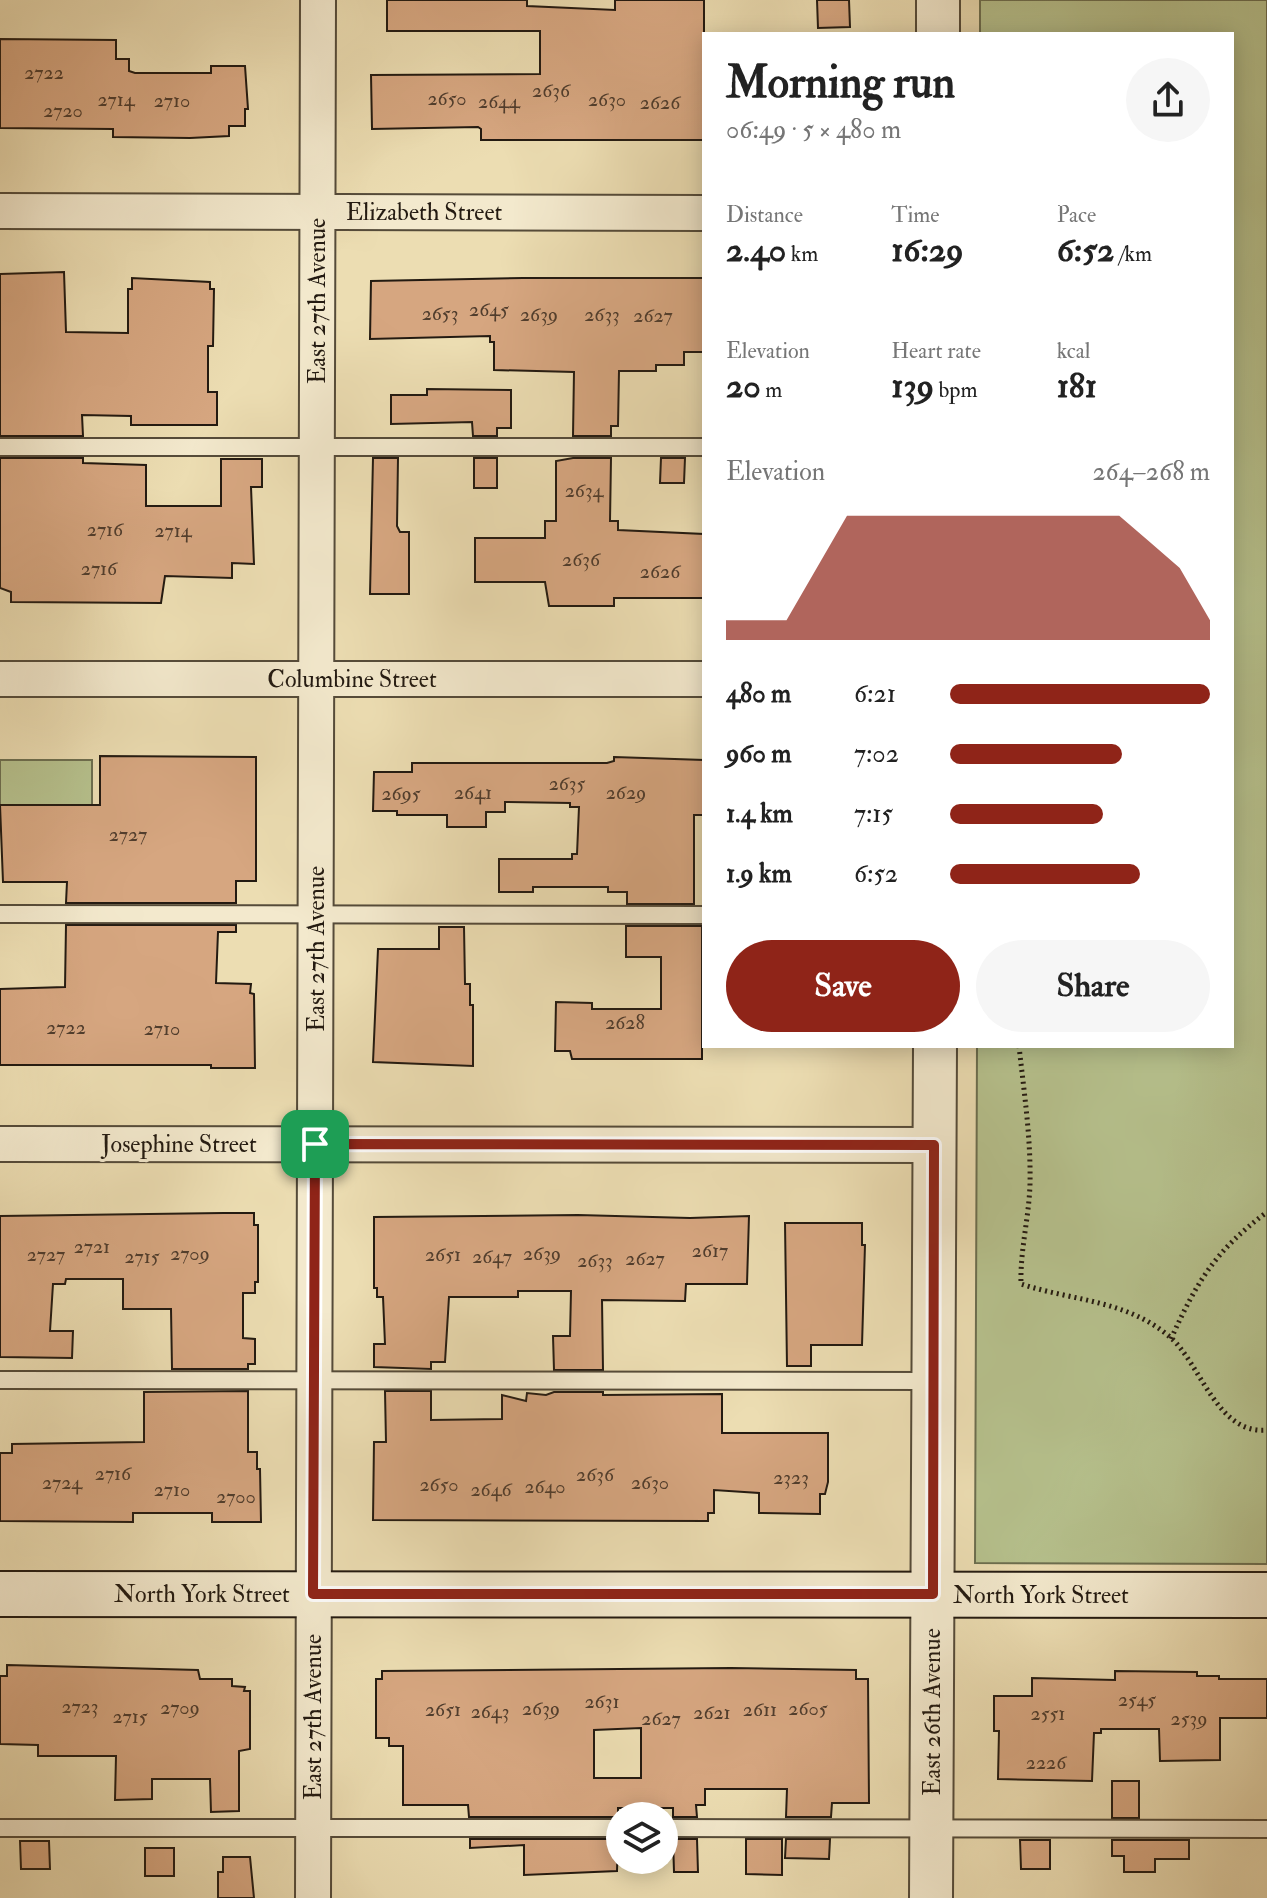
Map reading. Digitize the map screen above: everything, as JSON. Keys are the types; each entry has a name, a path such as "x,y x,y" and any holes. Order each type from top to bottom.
{"main road":[{"name":"North York Street","path":"0,1594 1267,1595"}],"street":[{"name":"East 27th Avenue","path":"313,1898 318,0"},
{"path":"938,0 938,32"},
{"name":"Elizabeth Street","path":"0,211 702,213"},
{"name":"Columbine Street","path":"0,679 702,679"},
{"name":"East 26th Avenue","path":"931,1898 935,1048"},
{"name":"Josephine Street","path":"0,1144 934,1145"}],"lane":[{"path":"0,447 702,447"},
{"path":"0,914 702,915"},
{"path":"0,1380 933,1381"},
{"path":"0,1828 606,1828"},
{"path":"678,1828 1267,1829"}],"path":[{"path":"1019,1048 1030,1143 1030,1187 1020,1250 1021,1284 1056,1295 1104,1302 1136,1314 1171,1339 1237,1425 1256,1431 1267,1430"},
{"path":"1171,1339 1196,1285 1214,1258 1267,1212"}],"green space":[{"path":"980,0 1267,0 1267,1564 975,1563 977,1048 1234,1048 1234,32 980,32"},
{"path":"0,760 92,760 92,805 0,805"}],"building":[{"path":"387,0 527,0 527,6 615,10 615,0 704,0 702,140 481,140 481,129 478,127 372,129 371,75 540,74 540,31 387,31"},
{"path":"817,0 849,0 850,27 818,28"},
{"path":"0,39 116,40 116,59 129,59 129,71 135,73 211,73 211,66 245,66 248,109 245,109 245,126 229,126 229,136 190,138 113,137 113,129 0,128"},
{"path":"64,272 66,332 128,333 128,289 132,289 132,278 210,282 210,289 214,289 213,346 208,346 208,392 217,392 217,425 131,425 131,416 82,415 83,436 0,436 0,274"},
{"path":"702,278 702,352 684,352 684,365 656,365 656,371 619,371 618,426 611,426 611,436 573,436 574,372 494,370 494,342 490,342 490,336 370,339 371,281"},
{"path":"427,389 511,390 511,428 497,428 497,436 473,436 472,422 391,424 391,395 427,395"},
{"path":"0,458 83,458 83,463 146,465 146,506 221,506 221,459 262,459 262,487 251,487 254,564 232,563 232,578 165,576 161,603 11,602 11,592 0,588"},
{"path":"373,458 398,458 397,526 400,532 409,532 409,594 370,594"},
{"path":"474,458 497,458 497,488 474,488"},
{"path":"611,458 610,521 618,521 618,530 702,534 702,598 614,598 614,606 549,606 545,582 475,582 475,538 545,538 545,521 556,521 556,461"},
{"path":"661,458 685,458 684,483 660,483"},
{"path":"100,756 256,757 256,881 236,881 236,903 66,903 67,882 3,882 0,805 100,805"},
{"path":"614,757 702,760 702,815 694,815 694,904 627,904 627,892 608,892 608,887 533,887 533,892 499,892 499,859 572,859 572,854 577,854 579,807 570,807 570,803 505,802 505,812 486,812 486,827 447,827 447,815 397,815 397,811 373,811 374,772 412,772 412,763 614,761"},
{"path":"66,925 236,925 236,932 218,932 216,983 251,984 250,993 254,994 255,1068 211,1068 211,1065 0,1065 0,989 65,987"},
{"path":"626,926 702,926 702,1059 572,1059 570,1051 555,1051 556,1002 592,1003 592,1009 661,1009 661,957 626,957"},
{"path":"439,927 464,927 465,984 470,984 470,1005 473,1005 473,1066 373,1062 378,949 439,949"},
{"path":"254,1213 254,1225 258,1225 258,1282 255,1282 255,1293 243,1293 243,1338 255,1339 255,1364 248,1364 248,1369 172,1369 171,1309 123,1309 123,1279 66,1279 65,1284 53,1284 50,1331 73,1331 72,1358 0,1357 0,1216"},
{"path":"749,1216 747,1284 686,1284 685,1301 602,1300 603,1370 554,1370 553,1336 570,1336 571,1291 518,1291 518,1297 449,1297 445,1362 431,1362 431,1369 374,1367 374,1344 385,1344 383,1297 377,1297 377,1288 374,1288 374,1217"},
{"path":"785,1223 862,1223 862,1245 865,1245 862,1345 811,1345 811,1366 787,1366"},
{"path":"248,1391 248,1452 257,1452 261,1522 212,1522 212,1513 133,1513 133,1522 0,1521 0,1453 12,1453 12,1444 144,1442 144,1392"},
{"path":"385,1391 431,1391 431,1420 502,1419 502,1395 526,1401 527,1393 546,1395 554,1392 603,1392 603,1395 722,1394 722,1433 828,1433 828,1482 825,1494 820,1494 820,1514 759,1513 759,1493 714,1490 714,1513 708,1513 708,1521 373,1520 374,1442 386,1442"},
{"path":"7,1665 198,1670 200,1679 232,1679 232,1686 245,1687 244,1691 250,1691 250,1749 239,1751 239,1811 211,1812 210,1779 152,1779 152,1799 115,1800 116,1756 38,1756 38,1745 0,1744 0,1676 7,1676"},
{"path":"856,1670 856,1679 868,1679 869,1803 832,1803 831,1817 786,1817 787,1789 705,1789 705,1805 696,1805 697,1817 678,1817 678,1802 606,1802 606,1817 469,1817 468,1805 403,1805 403,1746 389,1746 389,1738 376,1738 376,1679 382,1679 382,1671","holes":["641,1728 641,1778 594,1778 594,1730"]},
{"path":"1115,1671 1197,1672 1197,1676 1219,1676 1219,1679 1267,1679 1267,1718 1220,1718 1220,1760 1160,1761 1159,1729 1101,1729 1101,1733 1094,1733 1092,1781 998,1779 999,1731 994,1731 994,1696 1032,1696 1032,1678 1115,1680"},
{"path":"1112,1781 1139,1781 1139,1818 1112,1818"},
{"path":"470,1839 606,1839 606,1871 524,1875 524,1845 470,1848"},
{"path":"678,1839 697,1839 698,1872 678,1872"},
{"path":"746,1839 782,1839 782,1875 746,1874"},
{"path":"786,1839 830,1839 829,1859 785,1858"},
{"path":"1020,1840 1050,1840 1050,1869 1021,1869"},
{"path":"1112,1840 1189,1840 1189,1859 1155,1859 1155,1872 1124,1872 1124,1856 1112,1856"},
{"path":"20,1841 49,1841 50,1869 21,1869"},
{"path":"145,1848 174,1848 174,1876 145,1876"},
{"path":"223,1857 250,1857 254,1898 218,1898 218,1872 223,1872"}],"route":[{"path":"315,1144 934,1145 933,1594 313,1594 315,1144"}]}
